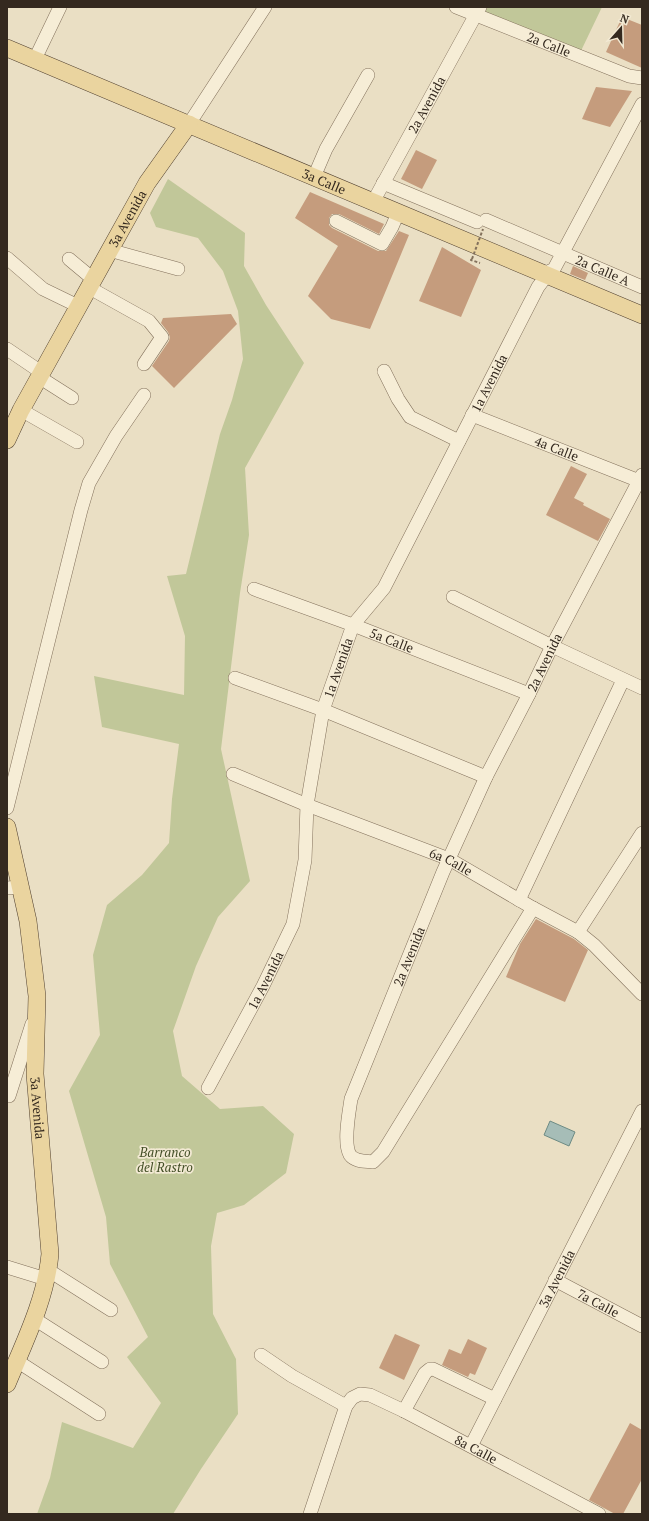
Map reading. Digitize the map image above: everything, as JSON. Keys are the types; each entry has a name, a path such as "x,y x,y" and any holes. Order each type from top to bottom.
{"main road":[{"name":"3a Calle","path":"7,48 398,213 550,274 642,315"},
{"name":"3a Avenida","path":"7,440 40,375 147,183 189,124"},
{"name":"3a Avenida","path":"7,827 14,888 28,921 37,996 35,1074 50,1254 48,1275 17,1361 7,1384"}],"street":[{"path":"35,59 60,7"},
{"name":"3a Avenida","path":"189,124 265,7"},
{"name":"2a Calle","path":"456,7 478,11 629,76 642,78"},
{"name":"2a Avenida","path":"373,202 478,11"},
{"path":"314,177 326,149 368,75"},
{"name":"1a Avenida","path":"208,1088 263,986 293,924 305,860 306,805 323,710 353,625 384,588 538,287 550,274 563,252 642,104"},
{"name":"2a Calle A","path":"383,183 482,224 563,252 642,287"},
{"path":"336,221 382,244 398,213"},
{"path":"109,250 178,269"},
{"path":"7,258 43,289 78,306"},
{"path":"69,259 91,283 149,321 162,337 144,364"},
{"path":"7,349 72,398"},
{"path":"384,371 398,399 410,418 459,440"},
{"path":"7,808 89,483 116,436 144,395"},
{"path":"21,410 77,442"},
{"name":"4a Calle","path":"472,415 641,479"},
{"name":"2a Avenida","path":"533,908 383,1152 373,1162 360,1161 354,1158 350,1155 346,1139 351,1099 431,900 486,777 552,646 641,479"},
{"name":"5a Calle","path":"254,589 353,625 529,694"},
{"path":"453,597 552,646 642,688"},
{"path":"235,678 323,710 486,777"},
{"path":"519,900 623,680"},
{"name":"6a Calle","path":"233,774 306,805 450,859 533,908 578,932 594,945 642,994"},
{"path":"578,932 642,833"},
{"path":"9,1096 37,1011"},
{"name":"3a Avenida","path":"471,1446 642,1111"},
{"path":"7,1267 48,1275 111,1310"},
{"name":"7a Calle","path":"555,1280 642,1326"},
{"path":"33,1318 102,1362"},
{"path":"262,1355 292,1376 349,1402 310,1514"},
{"path":"17,1361 99,1414"},
{"path":"404,1411 425,1373 430,1368 495,1399"},
{"name":"8a Calle","path":"349,1402 360,1394 370,1395 404,1411 599,1514"}],"path":[{"path":"472,258 482,224"}],"green space":[{"path":"483,7 602,7 579,55 480,12"},
{"name":"Barranco del Rastro","path":"168,179 245,233 244,266 266,305 304,363 245,468 249,535 240,593 221,749 250,881 218,917 196,966 173,1031 182,1076 220,1109 263,1106 294,1134 286,1173 244,1205 217,1213 211,1246 213,1314 236,1359 238,1414 173,1514 37,1514 50,1478 62,1422 133,1448 161,1403 127,1357 148,1337 110,1264 106,1217 69,1091 100,1035 93,955 107,905 142,875 169,843 172,799 179,744 102,727 94,676 184,695 185,636 167,576 186,574 220,434 232,400 243,359 238,311 223,271 198,238 156,227 150,213"}],"water":[{"path":"550,1121 575,1132 569,1146 544,1135"}],"building":[{"path":"622,17 642,25 642,68 606,52"},
{"path":"596,87 632,91 610,127 582,119"},
{"path":"416,150 437,160 422,189 401,179"},
{"path":"310,192 384,224 379,234 339,214 332,214 329,218 329,225 332,228 378,251 386,251 399,231 409,235 370,329 331,319 308,296 338,246 295,218"},
{"path":"442,247 481,270 461,317 419,301"},
{"path":"573,266 588,273 585,280 570,274"},
{"path":"231,314 237,324 174,388 152,366 169,341 170,337 161,323 163,318"},
{"path":"571,466 587,474 574,498 584,503 583,505 610,519 598,541 546,515"},
{"path":"536,919 574,939 588,950 565,1002 506,977 520,944"},
{"path":"395,1334 420,1345 404,1380 379,1368"},
{"path":"468,1339 487,1348 475,1375 470,1373 468,1377 442,1365 449,1349 461,1354"},
{"path":"630,1423 642,1430 642,1479 623,1514 615,1514 589,1500"}]}
